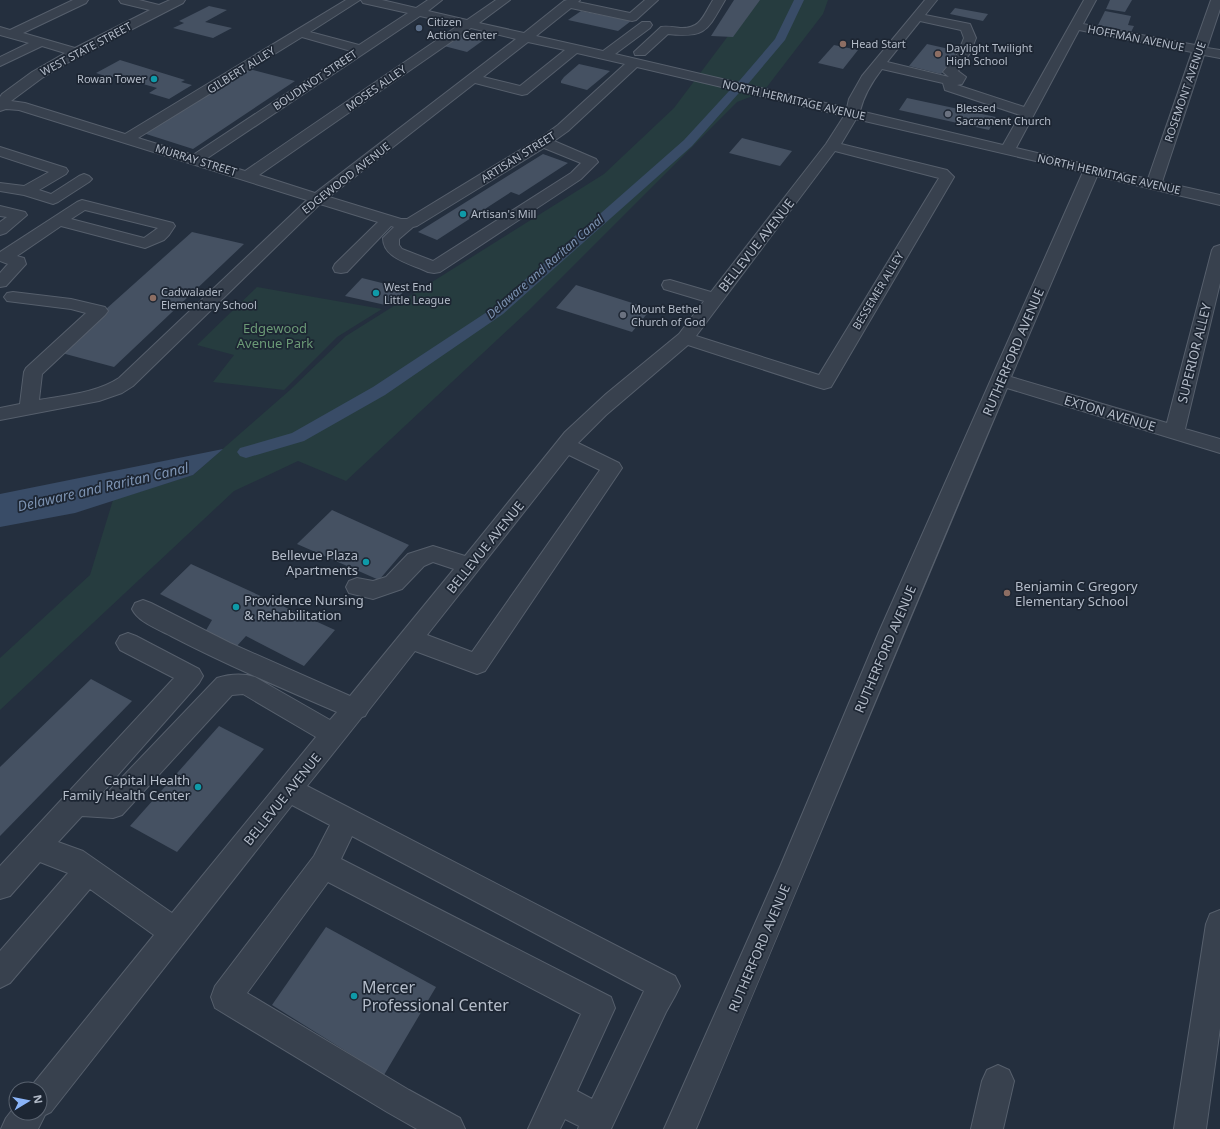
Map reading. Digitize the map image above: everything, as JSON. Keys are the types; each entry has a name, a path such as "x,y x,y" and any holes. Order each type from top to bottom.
{"street":[{"path":"6,32 82,0"},
{"path":"125,0 160,9"},
{"name":"WEST STATE STREET","path":"1,105 7,97 20,86 76,53 179,0"},
{"name":"GILBERT ALLEY","path":"127,139 354,0"},
{"name":"NORTH HERMITAGE AVENUE","path":"367,0 605,56 637,57 723,84 853,113 1008,151 1220,200"},
{"name":"BOUDINOT STREET","path":"195,160 436,0"},
{"name":"MOSES ALLEY","path":"248,176 504,0"},
{"path":"632,18 652,0"},
{"path":"571,2 632,18 646,25 665,30 696,32 702,28 719,0"},
{"name":"BELLEVUE AVENUE","path":"48,1091 289,790 356,709 565,445 608,401 685,338 832,146 853,113 856,99 861,89 879,64 931,0"},
{"path":"1008,151 1090,0"},
{"name":"ROSEMONT AVENUE","path":"1153,185 1217,0"},
{"name":"EDGEWOOD AVENUE","path":"0,414 99,395 115,389 126,382 318,198 474,79 571,2"},
{"path":"879,64 957,81 959,77 950,72 964,53 970,38 966,27 917,17"},
{"path":"605,56 646,25"},
{"name":"HOFFMAN AVENUE","path":"1076,26 1220,54"},
{"name":"ARTISAN STREET","path":"543,142 591,162 576,176 434,268 396,252 391,246 391,238 407,224 451,200 563,128 665,30"},
{"path":"6,32 76,53"},
{"path":"300,33 361,50"},
{"path":"342,44 353,37"},
{"path":"1,61 41,42"},
{"path":"474,79 522,91 574,49"},
{"path":"950,80 950,87 956,90 1029,113"},
{"name":"MURRAY STREET","path":"1,105 20,106 389,220"},
{"name":"BESSEMER ALLEY","path":"685,338 824,383 947,177 942,174 832,146"},
{"path":"0,151 84,179 53,199 29,192 3,187"},
{"name":"RUTHERFORD AVENUE","path":"680,1129 791,873 888,639 1092,170"},
{"path":"4,212 29,192 61,171"},
{"path":"2,257 82,205 167,226 166,229 152,241 145,243 58,221"},
{"path":"0,230 19,215 4,212"},
{"path":"341,268 389,220 400,224 407,224"},
{"name":"SUPERIOR ALLEY","path":"1174,432 1220,250"},
{"path":"2,257 16,260 18,262 18,264 0,283 0,287 12,294 13,297 71,304 99,312 33,372 30,409"},
{"path":"670,284 714,299"},
{"path":"0,310 13,297"},
{"name":"EXTON AVENUE","path":"1001,380 1220,446"},
{"path":"411,639 477,664 612,468 565,445"},
{"path":"357,587 373,590 394,583 416,560 433,554 470,566"},
{"path":"144,609 170,625 255,667 356,709"},
{"path":"0,886 191,676 128,643"},
{"path":"76,803 113,806 226,685 246,684 334,735"},
{"path":"289,790 665,986 655,1001 596,1124 558,1098"},
{"path":"346,820 324,865 226,998 398,1101 449,1129"},
{"path":"35,848 73,860 175,933"},
{"path":"324,865 600,1008 544,1129"},
{"path":"0,973 88,871"},
{"path":"1190,1129 1220,924"},
{"path":"988,1129 998,1081"},
{"path":"17,1129 24,1121"}],"green space":[{"path":"755,0 828,0 823,14 763,92 737,102 528,311 346,481 298,461 234,491 0,710 0,658 90,575 113,500 193,475 290,390 346,336 604,174 674,108"},
{"name":"Edgewood Avenue Park","path":"257,287 382,309 337,337 284,390 213,382 234,355 197,345"}],"water":[{"path":"223,449 193,475 75,513 0,527 0,494"}],"building":[{"path":"734,0 760,0 733,37 711,36"},
{"path":"1110,0 1132,0 1125,12 1106,9"},
{"path":"209,6 227,10 205,22 232,28 213,38 173,28 184,23 179,21"},
{"path":"955,8 988,14 983,21 950,14"},
{"path":"581,11 631,21 618,31 568,20"},
{"path":"1105,11 1131,16 1128,25 1134,26 1131,32 1098,25"},
{"path":"462,34 485,39 467,52 444,46"},
{"path":"927,44 958,51 941,74 909,66"},
{"path":"834,45 858,50 843,69 818,63"},
{"name":"Rowan Tower","path":"120,60 185,80 181,82 192,85 169,99 149,93 157,88 115,76 111,78 96,73"},
{"path":"579,64 610,71 587,90 561,83 564,77"},
{"path":"249,69 295,81 193,149 143,133"},
{"name":"Blessed Sacrament Church","path":"907,98 996,117 989,130 899,110"},
{"path":"742,138 792,151 780,166 729,153"},
{"name":"Artisan's Mill","path":"543,154 568,163 519,195 511,192 437,240 418,232"},
{"name":"Cadwalader Elementary School","path":"192,232 244,244 114,367 58,352"},
{"name":"West End Little League","path":"362,278 406,289 390,306 345,296"},
{"path":"576,285 651,309 632,332 556,308"},
{"name":"Bellevue Plaza Apartments","path":"332,510 409,545 379,580 297,544"},
{"name":"Providence Nursing & Rehabilitation","path":"191,564 335,630 304,666 246,636 236,647 205,632 212,620 160,594"},
{"path":"91,679 132,701 0,836 0,767"},
{"name":"Capital Health Family Health Center","path":"219,726 264,749 177,852 130,826"},
{"name":"Mercer Professional Center","path":"326,927 436,987 384,1075 272,1005"}],"waterway":[{"name":"Delaware and Raritan Canal","path":"744,82 780,40 799,0"},
{"name":"Delaware and Raritan Canal","path":"246,452 298,437 379,391 498,311 688,143 734,92"}],"place":[{"name":"Citizen Action Center","path":"419,28"},
{"name":"Head Start","path":"843,44"},
{"name":"Daylight Twilight High School","path":"938,54"},
{"name":"Rowan Tower","path":"154,79"},
{"name":"Blessed Sacrament Church","path":"948,114"},
{"name":"Artisan's Mill","path":"463,214"},
{"name":"West End Little League","path":"376,293"},
{"name":"Cadwalader Elementary School","path":"153,298"},
{"name":"Mount Bethel Church of God","path":"623,315"},
{"name":"Bellevue Plaza Apartments","path":"366,562"},
{"name":"Benjamin C Gregory Elementary School","path":"1007,593"},
{"name":"Providence Nursing & Rehabilitation","path":"236,607"},
{"name":"Capital Health Family Health Center","path":"198,787"},
{"name":"Mercer Professional Center","path":"354,996"}]}
